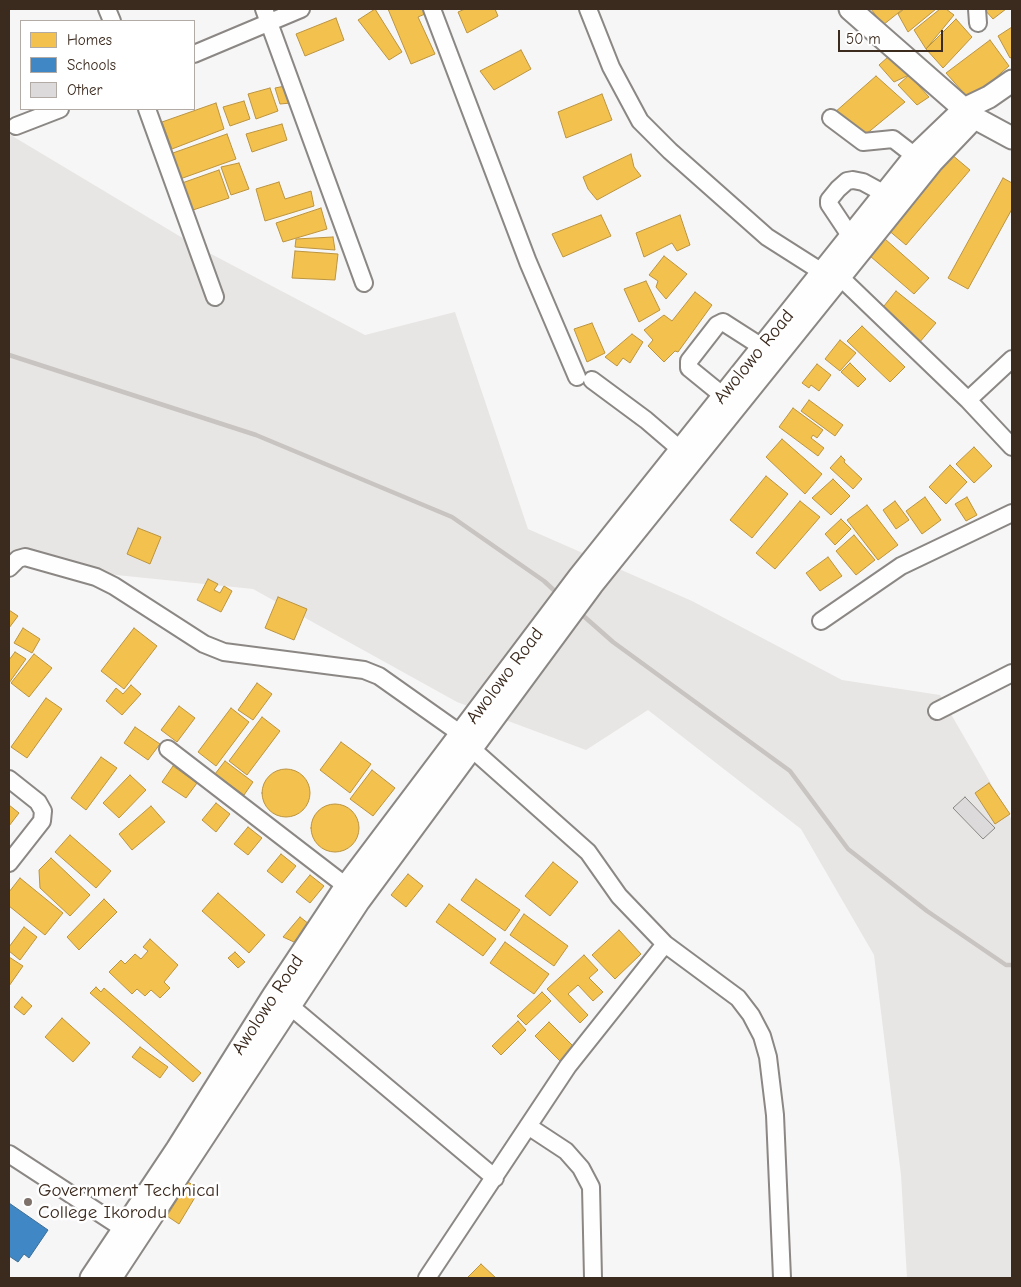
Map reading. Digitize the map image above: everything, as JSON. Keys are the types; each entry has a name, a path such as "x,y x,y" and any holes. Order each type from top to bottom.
{"main road":[{"path":"850,9 970,113 1012,138"},
{"path":"970,113 1012,81"},
{"name":"Awolowo Road","path":"91,1278 177,1150 273,996 346,886 466,741 681,450 729,401 762,347 933,161 970,113"},
{"name":"Awolowo Road","path":"586,581 831,274 851,237 916,156 970,113"},
{"name":"Awolowo Road","path":"111,1278 466,741"}],"street":[{"path":"195,53 267,16 301,9"},
{"path":"432,9 528,262 584,379 646,420 681,450"},
{"path":"588,9 611,67 640,121 670,151 768,237 831,274 968,400 1012,448"},
{"path":"267,16 364,283"},
{"path":"16,126 57,110"},
{"path":"147,110 214,297"},
{"path":"831,118 863,142 893,139 916,156"},
{"path":"851,237 829,204 829,200 838,188 847,181 854,180 863,182 885,194"},
{"path":"729,401 689,368 689,361 717,325 723,322 762,347"},
{"path":"968,400 1012,359"},
{"path":"821,621 901,566 1012,513"},
{"path":"9,568 18,559 25,557 96,576 204,644 224,652 364,670 379,676 466,741 588,852 619,896 665,944 738,998 752,1015 762,1036 768,1057 775,1116 782,1278"},
{"path":"937,710 1012,673"},
{"path":"168,749 346,886"},
{"path":"9,779 38,802 43,811 42,821 9,863"},
{"path":"427,1278 568,1066 665,944"},
{"path":"290,1006 495,1178"},
{"path":"528,1126 566,1151 581,1168 591,1187 593,1278"},
{"path":"9,1154 124,1229"}],"shaded area":[{"path":"9,134 196,246 365,335 455,312 528,529 692,601 842,680 940,695 1012,820 1012,1278 907,1278 901,1175 874,955 801,829 648,710 586,750 457,702 253,589 9,564"}],"building: Homes":[{"path":"375,9 402,52 389,60 358,20"},
{"path":"388,9 423,9 425,14 418,17 435,54 411,64"},
{"path":"465,9 495,9 498,16 467,33 458,12"},
{"path":"871,9 903,9 883,25"},
{"path":"904,9 936,9 908,32 898,14"},
{"path":"940,9 946,9 954,15 926,49 914,30"},
{"path":"984,9 1006,9 993,19"},
{"path":"336,18 344,40 305,56 296,34"},
{"path":"956,19 972,37 943,68 926,49"},
{"path":"1012,27 1012,57 1010,58 998,36"},
{"path":"990,40 1009,66 970,100 946,73"},
{"path":"521,50 531,69 494,90 480,71"},
{"path":"888,57 909,75 894,82 879,65"},
{"path":"909,75 929,97 917,105 898,85"},
{"path":"876,76 905,102 865,135 834,113"},
{"path":"285,86 291,103 280,104 275,88"},
{"path":"270,88 278,111 256,119 248,94"},
{"path":"602,94 612,120 566,138 558,112"},
{"path":"244,101 250,119 230,126 223,107"},
{"path":"216,103 224,129 172,149 162,122"},
{"path":"282,124 287,140 252,152 246,134"},
{"path":"227,134 236,159 180,179 170,154"},
{"path":"631,154 634,167 641,176 597,200 588,189 583,177"},
{"path":"951,154 970,170 906,245 887,229"},
{"path":"239,163 249,189 231,195 221,167"},
{"path":"219,170 229,198 193,210 182,183"},
{"path":"1003,178 1012,183 1012,209 968,289 948,278"},
{"path":"279,182 285,199 311,191 314,206 265,221 256,189"},
{"path":"321,208 327,229 283,242 276,223"},
{"path":"601,215 611,236 563,257 552,234"},
{"path":"680,215 690,245 677,251 672,243 644,257 636,233"},
{"path":"333,237 335,250 295,247 296,239"},
{"path":"885,239 929,278 914,294 870,256"},
{"path":"295,251 338,254 335,280 292,278"},
{"path":"664,256 687,274 666,299 656,287 658,281 649,275"},
{"path":"646,281 660,310 639,322 624,289"},
{"path":"896,291 936,323 919,343 880,311"},
{"path":"695,292 712,305 678,352 675,351 664,362 648,346 653,340 644,330 664,315 672,321"},
{"path":"592,323 605,353 587,362 574,329"},
{"path":"862,326 905,367 890,382 847,341"},
{"path":"632,334 643,342 630,363 623,358 617,366 605,357"},
{"path":"840,340 856,353 840,371 825,359"},
{"path":"850,363 866,379 858,387 841,372"},
{"path":"817,364 831,375 819,391 811,385 809,388 802,383"},
{"path":"809,400 843,425 835,436 801,411"},
{"path":"793,408 823,430 817,438 813,435 811,438 824,448 818,456 779,427"},
{"path":"782,439 822,474 805,494 766,457"},
{"path":"974,447 992,466 974,483 956,464"},
{"path":"841,456 845,460 844,462 862,479 853,489 830,468"},
{"path":"950,465 967,482 946,504 929,487"},
{"path":"766,476 788,494 752,538 730,520"},
{"path":"833,479 850,496 831,515 812,498"},
{"path":"925,497 941,520 922,534 906,511"},
{"path":"967,497 977,515 966,521 955,504"},
{"path":"800,501 820,517 775,569 756,553"},
{"path":"895,501 909,520 896,529 883,510"},
{"path":"867,505 898,545 878,560 847,520"},
{"path":"841,519 851,529 835,545 825,534"},
{"path":"138,528 161,537 150,564 127,554"},
{"path":"854,535 875,560 856,575 836,551"},
{"path":"828,557 842,576 820,591 806,573"},
{"path":"208,579 218,584 214,590 220,593 224,586 232,591 221,612 197,600"},
{"path":"278,597 307,609 294,640 265,628"},
{"path":"9,610 18,616 9,628"},
{"path":"23,628 40,639 32,653 14,643"},
{"path":"134,628 157,646 124,689 101,671"},
{"path":"15,652 26,659 9,683 9,660"},
{"path":"34,654 52,668 29,697 11,683"},
{"path":"257,683 272,694 253,720 238,710"},
{"path":"131,685 141,694 122,715 106,701 116,688 123,694"},
{"path":"46,698 62,709 27,758 11,747"},
{"path":"179,706 195,718 177,742 161,730"},
{"path":"231,708 249,722 216,766 198,752"},
{"path":"262,717 280,731 247,775 229,761"},
{"path":"135,727 160,744 148,760 124,743"},
{"path":"341,742 371,764 350,793 320,770"},
{"path":"101,757 117,768 86,810 71,798"},
{"path":"225,761 253,782 244,795 215,774"},
{"path":"173,766 197,783 186,798 162,782"},
{"path":"281,769 291,769 300,773 306,779 309,784 309,802 300,813 291,817 281,817 272,813 266,807 262,798 262,788 266,779 272,773"},
{"path":"372,770 395,788 373,816 350,799"},
{"path":"130,775 146,790 119,818 103,803"},
{"path":"989,783 1010,814 995,824 975,793"},
{"path":"216,803 230,814 216,832 202,820"},
{"path":"330,804 340,804 349,808 355,814 359,828 355,842 349,848 340,852 330,852 321,848 315,842 311,833 311,823 315,814 321,808"},
{"path":"9,805 19,813 9,826"},
{"path":"151,806 165,822 132,850 119,834"},
{"path":"248,827 262,838 248,855 234,844"},
{"path":"70,835 111,871 96,888 55,852"},
{"path":"281,854 296,866 282,883 267,871"},
{"path":"51,858 90,895 70,916 40,888 39,870"},
{"path":"553,862 578,882 550,916 525,896"},
{"path":"408,874 423,886 406,907 391,895"},
{"path":"310,875 324,886 310,903 296,892"},
{"path":"20,878 63,913 45,935 9,906 9,892"},
{"path":"476,879 520,910 505,931 461,900"},
{"path":"218,893 265,935 249,953 202,911"},
{"path":"104,899 117,912 79,950 67,937"},
{"path":"449,904 496,939 483,956 436,922"},
{"path":"524,914 568,946 554,966 510,935"},
{"path":"300,917 309,924 294,942 283,937"},
{"path":"24,927 37,937 20,960 9,951 9,947"},
{"path":"619,930 641,954 615,979 592,955"},
{"path":"150,939 178,965 164,982 170,988 160,998 151,990 145,996 137,989 132,994 109,972 121,960 125,964 135,954 141,959 148,951 143,947"},
{"path":"505,942 549,974 534,994 490,963"},
{"path":"235,952 245,962 238,968 228,958"},
{"path":"584,955 598,970 589,978 603,992 593,1001 578,985 568,994 588,1015 580,1023 547,989"},
{"path":"9,957 23,966 9,986"},
{"path":"96,987 101,992 104,988 201,1073 193,1082 90,993"},
{"path":"542,992 551,1001 526,1025 517,1016"},
{"path":"22,997 32,1006 24,1015 14,1007"},
{"path":"62,1018 90,1043 73,1062 45,1037"},
{"path":"518,1021 526,1030 501,1055 492,1046"},
{"path":"549,1022 576,1049 562,1063 535,1036"},
{"path":"140,1047 168,1067 160,1078 132,1057"},
{"path":"188,1182 200,1189 179,1224 167,1216"},
{"path":"481,1264 496,1278 467,1278"}],"building: Schools":[{"path":"9,1203 48,1230 29,1258 24,1254 18,1262 9,1256"}],"building: Other":[{"path":"965,797 995,828 983,839 953,808"}],"waterway":[{"path":"9,355 256,435 452,517 544,581 558,594"},
{"path":"579,612 613,642 790,771 848,849 927,911 1006,965 1012,965"}],"place":[{"name":"Government Technical College Ikorodu","path":"28,1202"}]}
